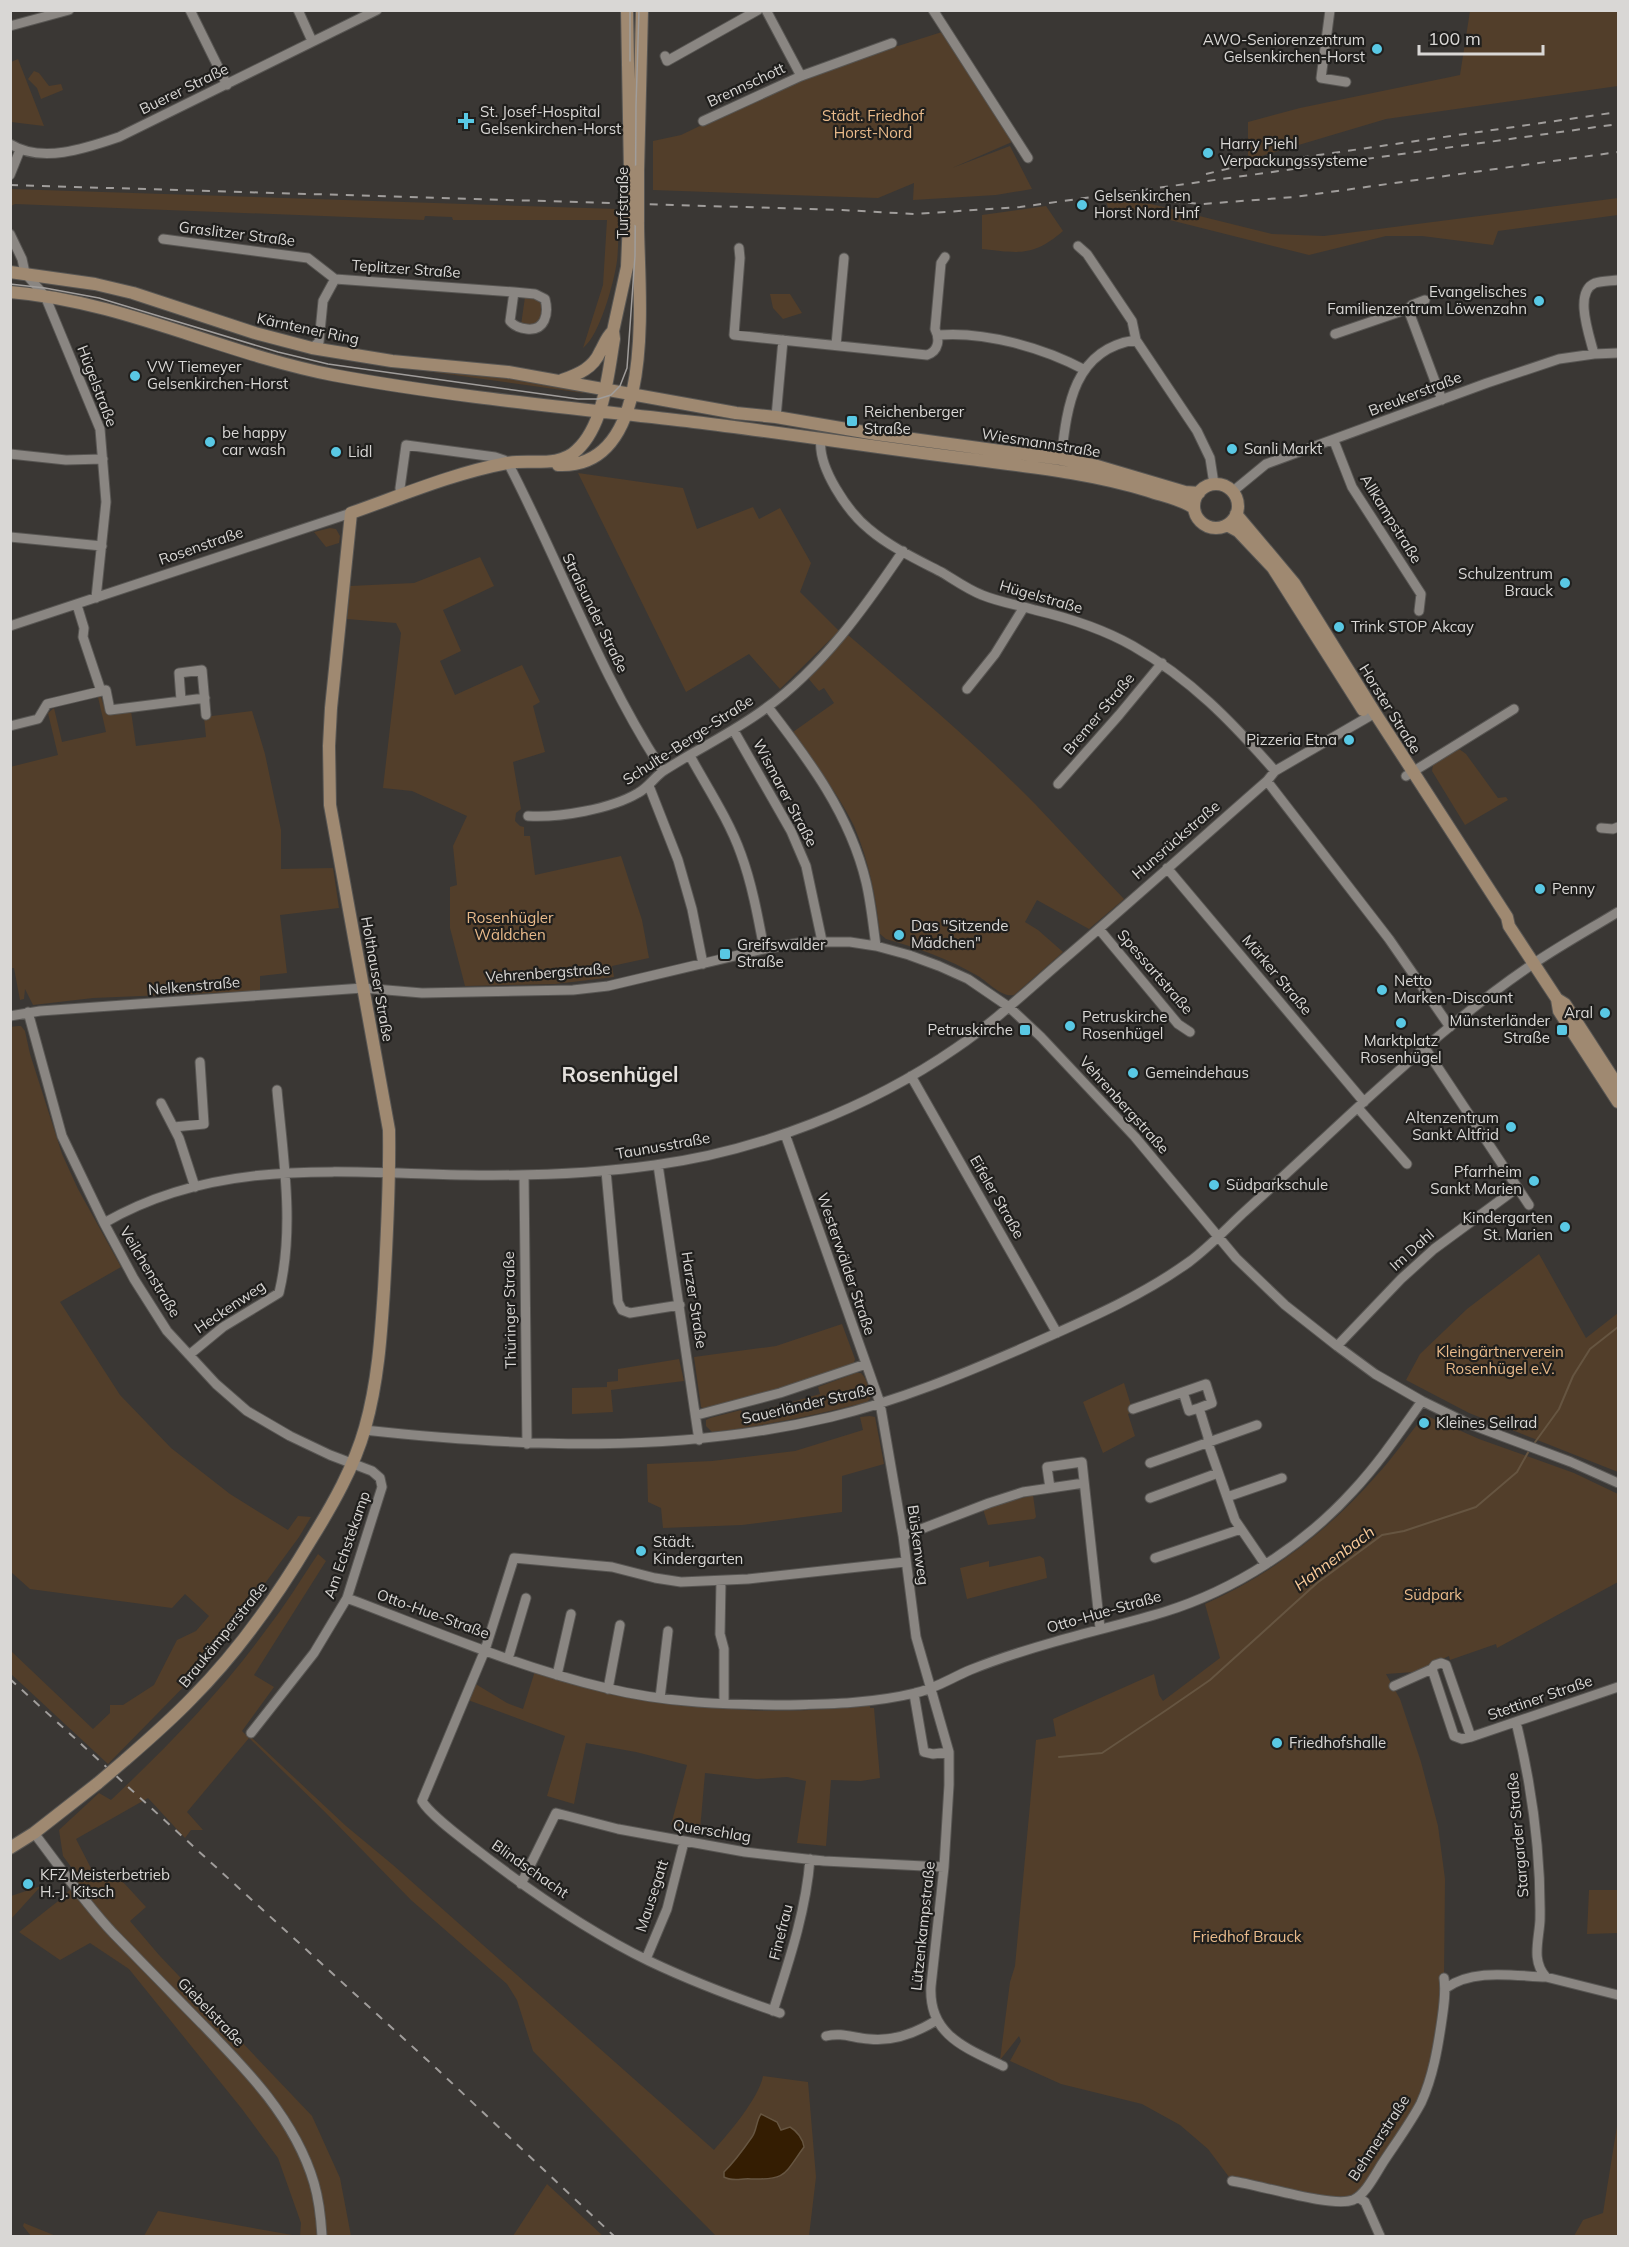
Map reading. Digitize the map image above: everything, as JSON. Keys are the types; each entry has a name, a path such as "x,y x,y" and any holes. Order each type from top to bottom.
{"main road":[{"name":"Turfstraße","path":"605,389 633,220 634,89 627,15"},
{"name":"Turfstraße","path":"634,89 642,15"},
{"name":"Turfstraße","path":"631,395 641,326 633,220"},
{"name":"Kärntener Ring","path":"10,272 95,284 133,293 255,333 312,348 392,361 508,372 736,414 813,422 876,434"},
{"path":"10,292 98,306 253,354 324,373 520,403 816,439"},
{"path":"560,380 578,375 591,366 606,338 613,332"},
{"path":"598,412 605,389"},
{"path":"625,414 631,395"},
{"name":"Rosenstraße","path":"351,513 481,469 508,463 560,460 577,451 594,427 598,412"},
{"name":"Rosenstraße","path":"545,462 564,465 582,462 594,456 611,442 625,414"},
{"name":"Wiesmannstraße","path":"876,434 1060,459 1097,466 1185,492 1199,493"},
{"name":"Wiesmannstraße","path":"816,439 1095,476 1161,495 1194,508"},
{"path":"1214,484 1226,486 1232,492 1237,502 1236,514 1227,525 1220,527 1206,525 1197,516 1194,508 1199,493 1206,487 1214,484"},
{"name":"Holthauser Straße","path":"351,513 331,708 330,805 389,1130 390,1173 380,1349 375,1387 358,1449"},
{"name":"Horster Straße","path":"1236,514 1294,583 1371,715"},
{"name":"Horster Straße","path":"1227,525 1238,531 1273,568 1507,917 1509,926 1533,964 1557,999 1565,1004 1618,1086"},
{"name":"Horster Straße","path":"1557,999 1559,1011 1618,1102"},
{"name":"Braukämperstraße","path":"10,1848 34,1833 98,1784 193,1698 249,1630 302,1555 329,1511 358,1449"}],"street":[{"path":"10,26 69,10"},
{"path":"190,10 227,85"},
{"path":"298,10 312,41"},
{"name":"Buerer Straße","path":"20,150 57,153 89,147 120,137 377,10"},
{"path":"665,56 667,61 758,10"},
{"name":"Brennschott","path":"766,10 801,76"},
{"path":"933,10 1028,158"},
{"path":"1330,10 1322,78 1346,82"},
{"name":"Brennschott","path":"703,121 801,76 892,43"},
{"path":"10,144 20,150 13,170"},
{"name":"Hügelstraße","path":"10,234 22,259 25,273 45,296 100,429 106,502 96,597"},
{"name":"Graslitzer Straße","path":"163,239 308,258 335,279"},
{"path":"1078,246 1087,254 1132,321 1136,340 1197,431 1210,458 1214,484"},
{"path":"739,248 734,335 927,355 937,348 938,335 935,329 941,263 945,257"},
{"path":"836,345 844,258"},
{"name":"Teplitzer Straße","path":"312,348 319,342 323,301 335,279 514,292 535,294 545,299 544,318 540,328 536,330 521,328 512,324 510,321 514,292"},
{"path":"1594,354 1583,302 1584,293 1595,283 1618,280"},
{"path":"1335,334 1408,309 1425,300"},
{"path":"1408,309 1442,400"},
{"path":"938,335 964,336 1011,343 1060,358 1084,370"},
{"path":"776,417 783,340"},
{"path":"1060,459 1068,403 1084,370 1097,357 1116,344 1136,340"},
{"name":"Breukerstraße","path":"1232,492 1266,464 1539,365 1559,359 1618,353"},
{"path":"813,422 816,439"},
{"name":"Hügelstraße","path":"816,439 827,471 844,502 868,528 903,551 982,595 1093,627 1131,644 1162,663 1204,695 1275,771"},
{"name":"Allkampstraße","path":"1334,441 1352,487 1422,594 1419,611"},
{"name":"Rosenstraße","path":"401,495 406,445 495,457 508,463"},
{"path":"10,454 66,460 103,459"},
{"name":"Stralsunder Straße","path":"508,463 591,639 640,736 663,771"},
{"name":"Rosenstraße","path":"10,626 351,513"},
{"path":"10,537 102,546"},
{"name":"Schulte-Berge-Straße","path":"528,816 543,817 609,805 636,794 649,786 663,771 734,731 768,707 805,674 844,631 875,592 903,551"},
{"path":"77,605 84,628 83,637 101,691"},
{"path":"968,689 995,654 1024,607"},
{"name":"Bremer Straße","path":"1058,784 1162,663"},
{"path":"181,700 179,673 202,670 206,715"},
{"path":"10,726 38,718 47,704 106,690 110,710 205,698"},
{"path":"768,707 829,793 847,828 866,883 876,946"},
{"path":"1409,774 1514,709"},
{"name":"Hunsrückstraße","path":"1009,1007 1267,781 1275,771 1371,715"},
{"name":"Wismarer Straße","path":"734,731 791,831 806,866 822,941"},
{"path":"690,756 728,824 741,854 756,908 764,949"},
{"path":"1267,781 1389,939 1450,1028"},
{"path":"649,786 678,860 692,909 703,964"},
{"path":"1601,828 1618,827"},
{"name":"Märker Straße","path":"1167,868 1361,1105"},
{"path":"1218,1236 1425,1048 1533,964 1618,912"},
{"name":"Spessartstraße","path":"1099,929 1178,1024 1190,1032"},
{"name":"Vehrenbergstraße","path":"363,988 422,993 573,990 608,986 764,949 822,941 876,946 939,966 968,979 1009,1007 1041,1037 1135,1137 1236,1258 1285,1305 1337,1346 1375,1374 1422,1401 1467,1422 1618,1483"},
{"name":"Nelkenstraße","path":"10,1016 28,1012 363,988"},
{"name":"Taunusstraße","path":"104,1224 138,1206 195,1187 219,1181 285,1172 524,1175 606,1171 658,1165 712,1154 785,1134 867,1100 957,1048 1009,1007"},
{"name":"Veilchenstraße","path":"28,1012 62,1136 104,1224 134,1279 167,1331 216,1384 248,1411 290,1436 330,1455 352,1462"},
{"path":"1425,1048 1529,1205"},
{"path":"174,1127 204,1124 200,1062"},
{"name":"Eifeler Straße","path":"911,1076 1056,1333"},
{"path":"277,1090 285,1172"},
{"path":"162,1103 174,1127 195,1187"},
{"path":"1361,1105 1407,1164"},
{"name":"Westerwälder Straße","path":"785,1134 880,1403"},
{"name":"Harzer Straße","path":"658,1165 699,1440"},
{"path":"606,1171 618,1302 622,1310 630,1313 680,1305"},
{"name":"Heckenweg","path":"189,1355 223,1327 257,1304 279,1293 284,1271 285,1172"},
{"name":"Thüringer Straße","path":"524,1175 527,1444"},
{"name":"Im Dahl","path":"1337,1346 1401,1279 1434,1249 1517,1188"},
{"name":"Sauerländer Straße","path":"364,1430 527,1444 630,1444 699,1440 746,1434 833,1417 880,1403 976,1368 1056,1333 1145,1290 1191,1260 1218,1236"},
{"name":"Sauerländer Straße","path":"697,1415 780,1394 866,1364"},
{"path":"1133,1408 1206,1384 1212,1404 1189,1411 1183,1392"},
{"name":"Otto-Hue-Straße","path":"347,1598 508,1659 557,1675 608,1689 660,1698 724,1703 830,1704 914,1694 932,1689 968,1671 1010,1655 1100,1628 1165,1612 1226,1586 1265,1564 1315,1528 1349,1496 1380,1459 1422,1401"},
{"name":"Büskenweg","path":"880,1403 903,1536 915,1637 932,1689"},
{"path":"1198,1408 1235,1520 1265,1564"},
{"path":"1150,1463 1257,1425"},
{"name":"Am Echstekamp","path":"251,1733 314,1653 347,1598 382,1487 380,1478 352,1462"},
{"path":"1050,1488 1047,1467 1083,1462 1083,1483 1100,1628"},
{"path":"1150,1497 1218,1473"},
{"path":"1227,1497 1282,1478"},
{"path":"903,1536 989,1503 1035,1490 1083,1483"},
{"path":"1155,1558 1241,1528"},
{"path":"485,1650 514,1558 612,1567 681,1582 767,1578 905,1562"},
{"path":"721,1581 720,1634 724,1703"},
{"path":"508,1659 526,1598"},
{"path":"557,1675 571,1614"},
{"path":"608,1689 620,1625"},
{"path":"660,1698 668,1631"},
{"name":"Blindschacht","path":"485,1650 422,1801 466,1842 521,1884 583,1924 646,1959 697,1982 777,2012"},
{"path":"1394,1686 1432,1670 1435,1665 1441,1663 1446,1665 1472,1737 1462,1739 1454,1736 1432,1670"},
{"name":"Lützenkampstraße","path":"932,1689 948,1752 949,1785 944,1867 930,1996 937,2020 956,2042 1003,2066"},
{"name":"Stettiner Straße","path":"1472,1737 1618,1690"},
{"path":"914,1694 924,1752 933,1754 948,1752"},
{"name":"Stargarder Straße","path":"1516,1722 1526,1763 1538,1857 1540,1920 1537,1960 1539,1970 1546,1977"},
{"name":"Querschlag","path":"521,1884 556,1813 618,1829 745,1852 810,1859 944,1867"},
{"name":"Giebelstraße","path":"34,1833 77,1893 229,2051 271,2101 302,2151 314,2183 322,2236"},
{"name":"Mausegatt","path":"646,1959 667,1909 684,1842"},
{"name":"Finefrau","path":"777,2012 803,1909 810,1859"},
{"name":"Behmerstraße","path":"1232,2181 1331,2202 1345,2202 1358,2197 1421,2102 1435,2057 1445,1983 1472,1976 1546,1977"},
{"path":"1546,1977 1618,1995"},
{"path":"826,2036 838,2033 885,2040 904,2036 937,2020"},
{"name":"Behmerstraße","path":"1358,2197 1365,2202 1380,2236"}],"green space":[{"path":"1470,11 1618,11 1618,86 1386,119 1248,160 1248,122 1300,108 1460,75"},
{"name":"Städt. Friedhof Horst-Nord","path":"945,31 1012,142 952,168 1010,146 1032,189 996,195 913,200 914,183 878,198 653,190 653,141 681,135 802,77 892,43 898,46"},
{"path":"18,59 44,126 11,122 11,62"},
{"path":"34,71 39,73 49,86 61,84 63,90 41,99 37,88 28,79"},
{"path":"11,189 618,209 617,261 613,282 600,320 595,332 583,348 603,285 607,220 453,220 452,217 425,216 424,220 15,204 11,206"},
{"path":"1618,198 1618,215 1498,231 1493,245 1422,236 1386,236 1309,255 1150,215 1145,209 1109,211 1106,201 1151,204 1272,234 1324,236"},
{"path":"1046,206 1063,231 1052,239 1034,249 1025,251 1006,252 982,249 982,215"},
{"path":"770,294 790,294 802,313 783,319 773,308"},
{"path":"525,297 537,298 542,306 541,320 533,326 521,325"},
{"path":"134,300 258,339 583,390 583,393 325,357 231,332"},
{"path":"578,473 683,488 697,529 753,507 759,519 780,508 811,563 800,592 839,631 780,689 749,654 686,692"},
{"path":"330,528 336,529 340,536 339,543 326,547 314,532"},
{"name":"Rosenhügler Wäldchen","path":"480,557 494,586 443,610 461,651 440,661 455,695 522,665 540,702 533,706 545,752 513,762 521,809 516,813 515,821 524,827 524,836 530,836 535,875 621,856 642,920 649,958 612,966 614,977 555,984 465,986 450,928 450,887 457,885 453,846 467,816 412,791 383,788 401,633 396,623 347,619 350,586 414,583"},
{"path":"848,635 944,718 1014,783 1124,899 1089,929 1037,900 1025,922 1063,952 1014,995 1000,992 956,964 886,939 880,934 871,879 854,826 833,790 793,732 834,703 824,688 819,691 808,678"},
{"path":"98,697 101,697 106,713 131,711 136,746 206,737 204,717 252,711 265,754 281,830 281,869 333,868 339,908 280,915 287,973 260,976 260,991 93,998 33,1005 25,989 24,999 20,1000 14,968 10,968 10,767 58,755 48,713 54,708 62,742 106,732"},
{"path":"1459,749 1466,754 1498,798 1506,797 1508,800 1465,825 1432,771 1433,765"},
{"path":"21,1026 25,1031 30,1054 62,1154 78,1189 121,1267 60,1302 120,1395 171,1448 230,1494 288,1530 298,1516 311,1517 299,1537 205,1665 108,1764 11,1674 11,1651 93,1729 110,1713 110,1705 123,1705 154,1685 177,1640 196,1631 209,1616 185,1594 172,1608 30,1589 11,1572 10,1027"},
{"name":"Kleingärtnerverein Rosenhügel e.V.","path":"1539,1254 1586,1338 1618,1313 1618,1472 1469,1413 1406,1380 1420,1354 1467,1309"},
{"path":"842,1324 855,1359 854,1363 776,1392 704,1409 701,1407 694,1357 776,1346"},
{"path":"679,1359 684,1381 611,1390 613,1412 572,1414 572,1388 607,1387 607,1382 618,1381 618,1369"},
{"path":"861,1373 868,1385 870,1399 867,1402 790,1420 732,1430 712,1432 706,1426 706,1420 710,1418 741,1410 743,1416 820,1394 818,1387"},
{"path":"1124,1383 1133,1412 1128,1414 1135,1436 1103,1453 1083,1402"},
{"name":"Friedhof Brauck","path":"1425,1415 1479,1439 1574,1473 1618,1494 1618,1582 1497,1648 1496,1644 1450,1660 1449,1656 1414,1672 1386,1674 1400,1699 1421,1762 1438,1826 1445,1879 1444,1978 1428,2085 1365,2189 1345,2202 1232,2181 1208,2149 1180,2125 1142,2104 1061,2084 1010,2061 1021,2041 1019,2036 1000,2060 1010,1982 1015,1966 1036,1740 1056,1736 1053,1719 1154,1674 1159,1695 1163,1701 1220,1658 1205,1604 1276,1565 1318,1533 1383,1469"},
{"path":"860,1417 875,1417 884,1464 842,1476 842,1512 742,1525 663,1528 661,1508 648,1502 647,1464 712,1461 795,1451 863,1430"},
{"path":"1033,1495 1036,1517 1034,1519 988,1525 983,1509"},
{"path":"318,1554 326,1561 254,1675 274,1687 242,1731 249,1738 187,1812 203,1830 191,1830 185,1838 148,1798 76,1839 97,1880 123,1882 146,1907 130,1921 159,1955 312,2116 340,2178 351,2236 300,2236 301,2223 278,2158 242,2109 129,1969 90,1943 60,1960 19,1932 62,1898 80,1879 63,1856 59,1830 99,1793 111,1800 193,1718 249,1653 280,1612"},
{"path":"1040,1556 1044,1559 1047,1578 967,1599 960,1568 989,1561 989,1567"},
{"path":"535,1671 662,1699 705,1706 788,1711 870,1705 870,1708 874,1708 880,1778 861,1781 831,1780 826,1846 797,1843 806,1781 787,1777 757,1779 705,1773 700,1830 671,1825 687,1765 636,1752 586,1743 574,1804 547,1796 565,1736 468,1700 474,1683 507,1703 523,1709"},
{"path":"251,1737 346,1826 714,2150 750,2105 763,2076 808,2082 816,2177 809,2236 716,2236 533,2051 517,2000 507,1984 411,1900 249,1738"},
{"path":"41,1886 11,1919 11,1896"},
{"path":"1589,1890 1618,1890 1618,1933 1587,1934"},
{"path":"1618,2120 1618,2236 1574,2236 1583,2220 1603,2213"},
{"path":"547,2184 603,2236 513,2236"},
{"path":"158,2211 298,2236 144,2236"},
{"path":"24,2223 56,2236 31,2236 23,2226"}],"shaded area":[{"path":"761,2114 777,2122 781,2130 790,2127 793,2129 801,2138 804,2147 788,2169 778,2176 734,2180 724,2177 724,2172 754,2134"}],"waterway":[{"name":"Hahnenbach","path":"1533,1445 1559,1409 1573,1376 1590,1349 1618,1327"},
{"name":"Hahnenbach","path":"1059,1757 1102,1753 1210,1680 1317,1583 1382,1535 1404,1531 1476,1507 1517,1472 1530,1449"}],"tram line":[{"path":"630,10 630,61"},
{"path":"10,284 99,298 278,352 328,364 578,399 598,399 611,395 620,386 627,368 635,256 639,10"}],"railway":[{"path":"1206,174 1235,167 1618,112"},
{"path":"10,185 914,214 1020,207 1618,124"},
{"path":"1140,199 1203,204 1294,197 1618,152"},
{"path":"10,1679 437,2069 614,2236"}],"place":[{"name":"AWO-Seniorenzentrum Gelsenkirchen-Horst","path":"1377,49"},
{"name":"St. Josef-Hospital Gelsenkirchen-Horst","path":"466,121"},
{"name":"Harry Piehl Verpackungssysteme","path":"1208,153"},
{"name":"Gelsenkirchen Horst Nord Hnf","path":"1082,205"},
{"name":"Evangelisches Familienzentrum Löwenzahn","path":"1539,301"},
{"name":"VW Tiemeyer Gelsenkirchen-Horst","path":"135,376"},
{"name":"Reichenberger Straße","path":"852,421"},
{"name":"be happy car wash","path":"210,442"},
{"name":"Sanli Markt","path":"1232,449"},
{"name":"Lidl","path":"336,452"},
{"name":"Schulzentrum Brauck","path":"1565,583"},
{"name":"Trink STOP Akcay","path":"1339,627"},
{"name":"Pizzeria Etna","path":"1349,740"},
{"name":"Penny","path":"1540,889"},
{"name":"Das \"Sitzende Mädchen\"","path":"899,935"},
{"name":"Greifswalder Straße","path":"725,954"},
{"name":"Netto Marken-Discount","path":"1382,990"},
{"name":"Aral","path":"1605,1013"},
{"name":"Marktplatz Rosenhügel","path":"1401,1023"},
{"name":"Petruskirche Rosenhügel","path":"1070,1026"},
{"name":"Petruskirche","path":"1025,1030"},
{"name":"Münsterländer Straße","path":"1562,1030"},
{"name":"Gemeindehaus","path":"1133,1073"},
{"name":"Altenzentrum Sankt Altfrid","path":"1511,1127"},
{"name":"Pfarrheim Sankt Marien","path":"1534,1181"},
{"name":"Südparkschule","path":"1214,1185"},
{"name":"Kindergarten St. Marien","path":"1565,1227"},
{"name":"Kleines Seilrad","path":"1424,1423"},
{"name":"Städt. Kindergarten","path":"641,1551"},
{"name":"Friedhofshalle","path":"1277,1743"},
{"name":"KFZ Meisterbetrieb H.-J. Kitsch","path":"28,1884"}],"district":[{"name":"Rosenhügel","path":"620,1075"}],"park label":[{"name":"Südpark","path":"1433,1595"}]}
